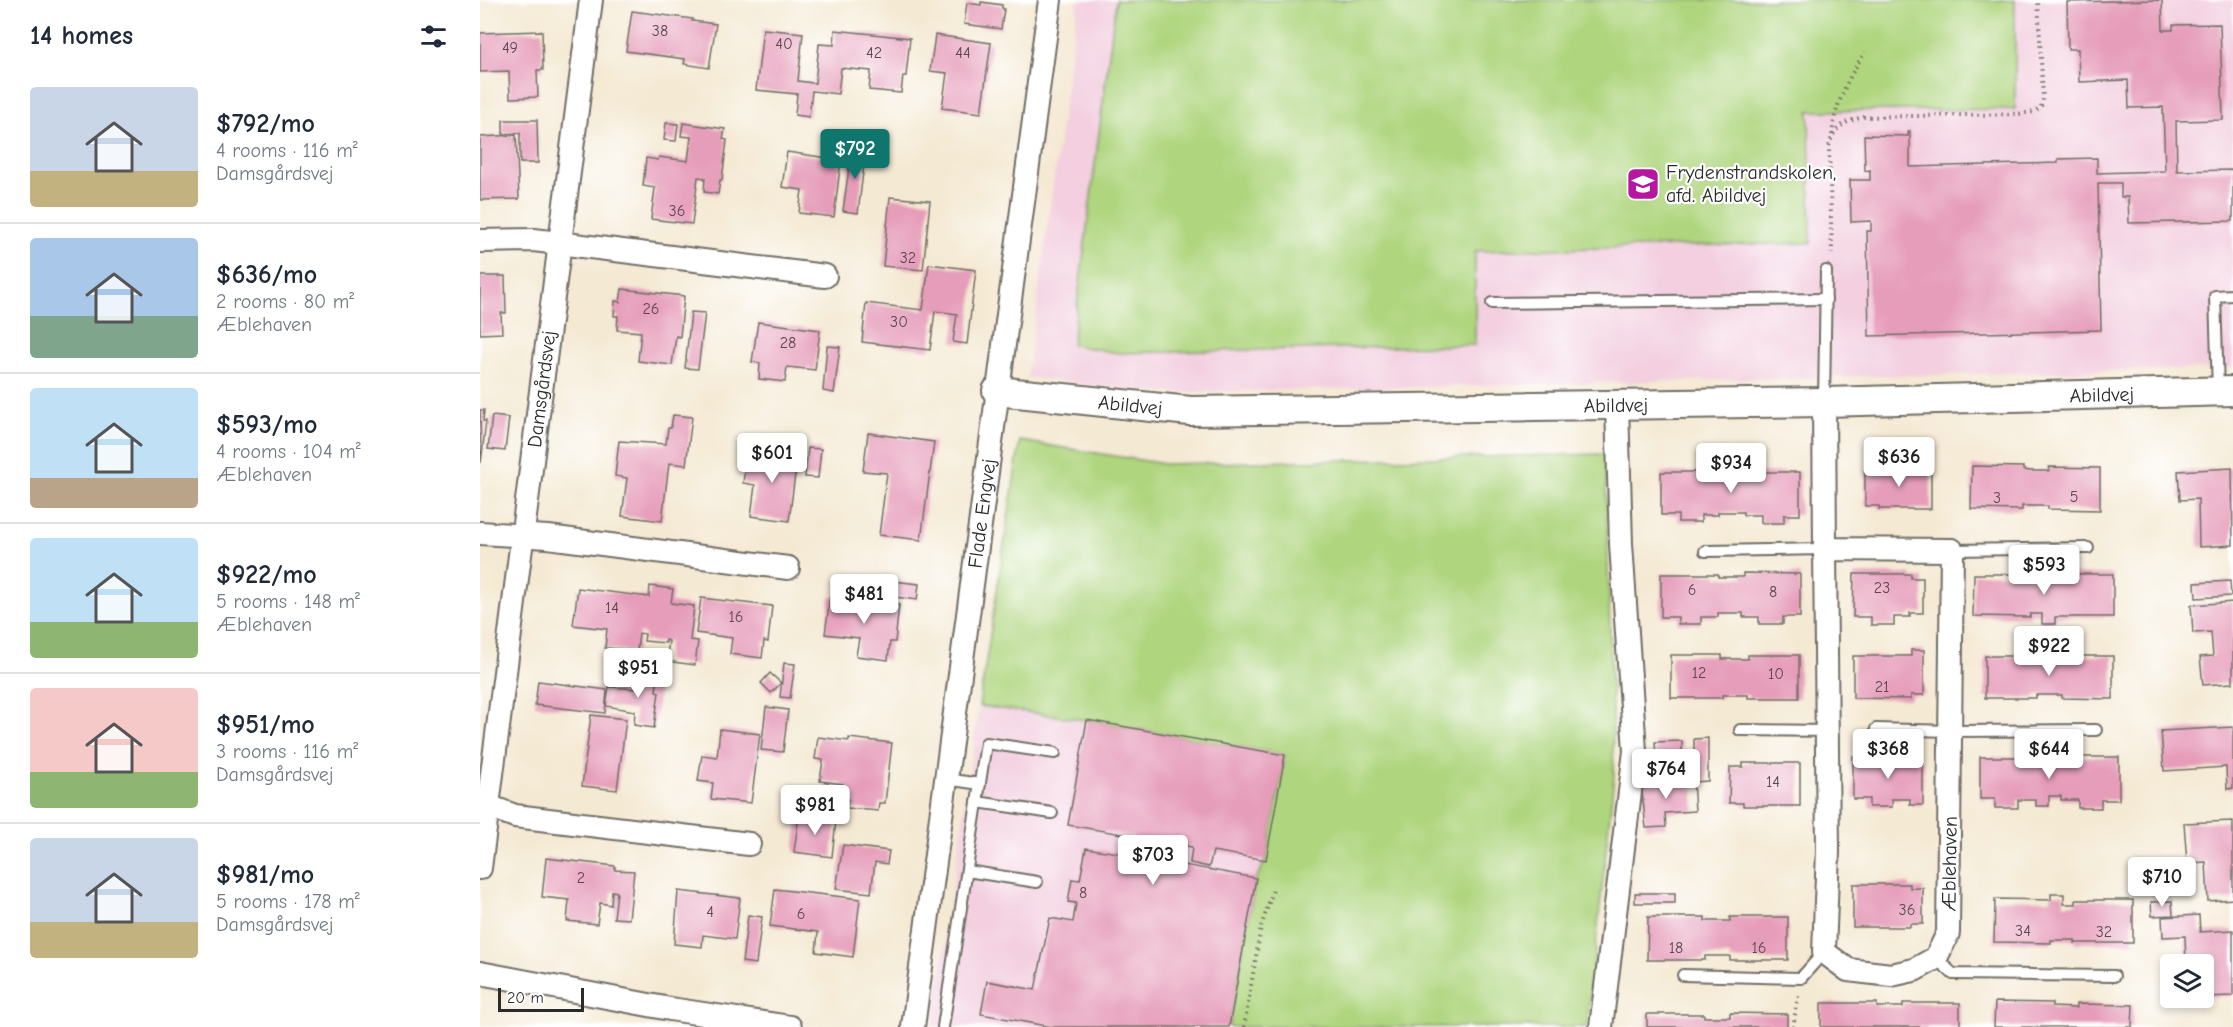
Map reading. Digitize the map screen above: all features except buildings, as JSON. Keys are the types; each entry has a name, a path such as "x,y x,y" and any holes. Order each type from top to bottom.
{"street":[{"name":"Damsgårdsvej","path":"480,868 484,804 561,243 591,0"},
{"name":"Flade Engvej","path":"913,1027 1050,0"},
{"path":"480,241 534,240 825,276"},
{"name":"Abildvej","path":"997,391 1190,411 1824,402 2225,391"},
{"path":"1824,402 1828,850 1824,952 1848,970 1891,975 1914,970 1936,958"},
{"path":"1601,1027 1635,751 1622,555 1617,405"},
{"path":"480,533 548,537 788,568"},
{"path":"1825,549 1952,550"},
{"name":"Æblehaven","path":"1936,958 1948,933 1952,550"},
{"path":"484,804 515,816 749,844"},
{"path":"480,973 670,1009 790,1027"}],"lane":[{"path":"1824,402 1826,271"},
{"path":"2225,391 2215,296 2233,295"},
{"path":"1492,303 1826,299"},
{"path":"1952,550 2088,548"},
{"path":"1706,551 1825,549"},
{"path":"1876,729 2096,730"},
{"path":"1740,730 1827,730"},
{"path":"943,1027 986,743 1055,753"},
{"path":"946,779 980,784"},
{"path":"977,802 1052,813"},
{"path":"967,872 1037,882"},
{"path":"1683,975 1801,978 1824,952"},
{"path":"1936,958 1953,974 2114,976"}],"path":[{"path":"1832,136 1846,120 1864,117 1995,115 2034,112 2041,107 2043,99 2038,0"},
{"path":"1826,271 1832,259 1829,147 1834,117 1853,71 1865,52"},
{"path":"1244,1027 1261,927 1274,887"},
{"path":"1793,1027 1801,978"}],"shaded area":[{"name":"Frydenstrandskolen, afd. Abildvej","path":"1078,0 2233,0 2233,368 1154,393 1027,377"},
{"path":"979,706 1087,720 1285,755 1266,860 1256,878 1229,1027 933,1027"}],"green space":[{"path":"1116,0 2015,0 2015,109 1809,111 1811,243 1475,251 1475,345 1118,353 1072,345"},
{"path":"1020,441 1165,464 1605,454 1614,777 1587,1027 1229,1027 1256,878 1266,860 1285,755 1087,720 979,706"}],"place":[{"name":"Frydenstrandskolen, afd. Abildvej","path":"1643,184"}]}
